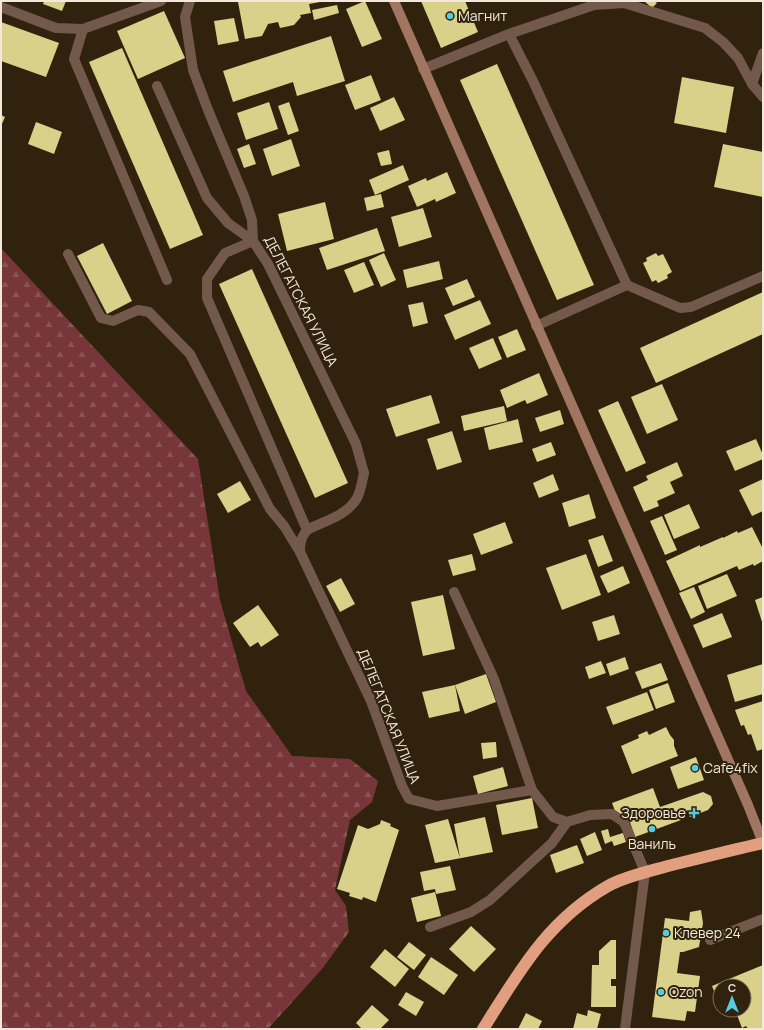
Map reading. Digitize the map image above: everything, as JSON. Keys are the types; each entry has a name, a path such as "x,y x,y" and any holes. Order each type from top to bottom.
{"highway":[{"path":"483,1029 526,960 551,930 578,906 609,886 645,872 763,843"}],"main road":[{"path":"394,1 748,805 763,843"}],"street":[{"path":"1,7 56,28 83,29 161,1"},
{"name":"ДЕЛЕГАТСКАЯ УЛИЦА","path":"190,1 185,17 193,70 244,196 252,220 253,242 268,264 356,444 364,473 357,498 349,508 337,517 308,530"},
{"path":"423,69 510,34 594,5 624,3 705,28 724,42 738,58 752,84 763,97"},
{"path":"83,29 74,59 167,280"},
{"path":"510,34 627,284 680,308 691,307 763,276"},
{"path":"752,84 763,53"},
{"path":"157,86 207,198 228,223 253,242"},
{"path":"253,242 225,253 207,279 207,298 308,530 302,536 300,542 300,552"},
{"path":"68,254 101,318 113,321 138,310 149,312 190,354 270,509 284,526 300,552"},
{"path":"536,326 627,284"},
{"name":"ДЕЛЕГАТСКАЯ УЛИЦА","path":"300,552 371,701 402,786 409,798 437,806 532,790"},
{"path":"454,592 494,679 532,790 553,817 567,822 590,815 612,814 624,822 645,872 625,1029"},
{"path":"430,927 471,912 490,900 552,843 567,822"},
{"path":"710,940 763,919"}],"green space":[{"path":"1,248 198,459 220,600 246,691 292,756 350,759 378,781 372,802 350,820 335,890 346,906 349,932 322,969 268,1029 1,1029"}],"building":[{"path":"44,1 66,1 62,11 43,4"},
{"path":"365,1 382,39 362,47 346,9"},
{"name":"Магнит","path":"421,1 465,1 478,32 441,48"},
{"path":"644,1 654,1 657,3 652,8"},
{"path":"238,2 320,2 309,4 311,13 300,15 301,17 294,25 280,28 278,22 268,24 262,36 245,39"},
{"path":"337,5 339,13 314,20 312,10"},
{"path":"164,11 185,58 138,79 117,31"},
{"path":"234,18 239,41 218,45 214,21"},
{"path":"1,22 59,43 46,77 1,61"},
{"path":"331,36 345,81 297,96 293,82 233,102 223,71"},
{"path":"122,48 203,235 170,249 89,62"},
{"path":"497,64 594,285 557,300 460,80"},
{"path":"371,75 381,100 355,110 345,85"},
{"path":"682,77 734,87 726,133 674,123"},
{"path":"394,97 405,120 380,131 370,108"},
{"path":"269,102 278,129 246,140 237,113"},
{"path":"289,102 299,131 288,135 278,106"},
{"path":"1,115 5,117 1,126"},
{"path":"36,122 62,132 54,154 28,144"},
{"path":"291,139 300,166 272,176 263,149"},
{"path":"249,144 256,164 244,168 237,149"},
{"path":"723,144 763,152 763,197 714,187"},
{"path":"389,150 392,164 381,166 377,153"},
{"path":"403,165 409,180 375,195 369,180"},
{"path":"447,172 456,193 436,202 435,199 417,207 408,186 426,178 427,181"},
{"path":"381,194 384,207 367,211 364,198"},
{"path":"325,202 334,239 287,251 278,214"},
{"path":"423,208 432,237 399,247 391,217"},
{"path":"377,228 385,251 327,270 319,248"},
{"path":"103,243 132,301 107,314 77,256"},
{"path":"384,253 396,280 381,287 369,260"},
{"path":"656,253 658,256 663,254 672,272 667,275 668,278 658,283 656,280 652,282 643,263 647,261 646,258"},
{"path":"439,261 443,279 407,288 403,270"},
{"path":"364,262 374,285 354,293 344,270"},
{"path":"252,269 348,483 315,498 219,284"},
{"path":"467,279 475,297 453,306 445,288"},
{"path":"763,292 763,334 656,383 640,348"},
{"path":"480,300 491,324 455,340 444,315"},
{"path":"423,302 428,323 413,327 408,305"},
{"path":"517,329 526,350 507,358 498,337"},
{"path":"493,338 502,359 479,369 469,348"},
{"path":"539,373 548,395 527,404 525,400 507,408 500,390"},
{"path":"662,384 678,420 647,434 631,397"},
{"path":"431,395 440,423 396,437 386,409"},
{"path":"618,401 646,463 626,472 598,410"},
{"path":"504,406 507,421 464,431 461,416"},
{"path":"560,410 564,424 540,432 535,418"},
{"path":"518,419 523,442 489,450 484,428"},
{"path":"452,431 462,462 437,470 427,439"},
{"path":"756,439 763,455 763,459 735,471 726,451"},
{"path":"551,442 556,455 537,462 532,449"},
{"path":"677,462 683,476 670,482 675,493 657,501 659,506 644,512 633,487 648,480 646,476"},
{"path":"553,474 559,490 539,498 533,483"},
{"path":"763,479 763,511 752,516 739,490"},
{"path":"240,481 251,500 228,513 217,494"},
{"path":"589,494 596,518 569,527 562,503"},
{"path":"689,504 700,528 674,539 664,515"},
{"path":"662,516 677,550 665,555 650,521"},
{"path":"505,522 513,543 481,555 473,534"},
{"path":"752,527 763,549 763,561 754,566 753,564 739,570 737,566 680,591 666,561 700,545 700,547 737,531 738,533"},
{"path":"603,535 613,561 598,567 588,540"},
{"path":"472,554 476,570 453,576 448,560"},
{"path":"586,554 601,595 562,610 546,568"},
{"path":"623,566 630,583 608,593 600,576"},
{"path":"727,574 737,596 707,609 698,586"},
{"path":"341,578 355,604 340,612 326,586"},
{"path":"694,587 705,612 691,619 679,593"},
{"path":"443,595 455,649 423,656 411,602"},
{"path":"763,597 763,625 755,600"},
{"path":"258,605 279,635 261,647 258,642 250,647 233,623"},
{"path":"722,613 732,637 703,648 693,625"},
{"path":"614,615 620,634 598,641 592,622"},
{"path":"625,657 629,669 610,676 606,664"},
{"path":"601,661 606,673 589,679 585,667"},
{"path":"661,663 668,680 642,689 635,672"},
{"path":"763,664 763,694 735,702 727,675"},
{"path":"486,674 496,702 465,714 455,685"},
{"path":"668,683 675,702 656,709 649,690"},
{"path":"455,685 460,711 429,718 422,692"},
{"path":"647,692 654,710 613,725 606,707"},
{"path":"763,701 763,749 757,751 751,734 748,735 744,725 741,726 735,710"},
{"path":"666,727 674,740 674,746 678,756 632,774 621,746 639,738 638,735 647,731 649,735"},
{"path":"496,742 497,757 483,759 481,743"},
{"path":"696,757 704,780 678,789 670,767"},
{"path":"503,767 508,786 478,794 473,776"},
{"path":"653,788 660,807 703,792 711,796 713,804 708,810 690,817 688,811 679,814 681,820 635,837 627,813 617,816 612,803"},
{"path":"532,798 538,828 502,835 496,805"},
{"path":"485,817 493,852 435,863 425,825 448,819 460,858 454,824"},
{"path":"381,820 391,824 390,826 399,830 376,902 363,897 362,900 349,896 350,893 337,889 358,825 368,829 380,824"},
{"path":"608,829 610,837 623,833 626,842 614,846 612,841 605,844 601,831"},
{"path":"595,832 602,850 587,856 580,839"},
{"path":"577,845 584,863 556,873 550,855"},
{"path":"450,866 456,890 436,894 435,889 424,891 420,872"},
{"path":"435,892 441,916 417,922 411,898"},
{"path":"701,910 703,923 699,947 680,952 677,973 700,976 695,1012 687,1011 685,1021 652,1017 665,918 689,921 690,912"},
{"path":"471,926 496,949 474,972 449,949"},
{"path":"611,940 616,940 616,979 611,979 611,986 616,986 616,1007 591,1007 592,965 599,965 599,951"},
{"path":"409,942 426,955 414,970 397,957"},
{"path":"385,949 409,969 395,987 370,967"},
{"path":"431,957 458,975 444,995 418,977"},
{"path":"763,965 763,1029 748,1029 746,1026 742,1028 738,1018 752,1018 752,978 731,978"},
{"path":"406,992 424,1002 416,1016 398,1005"},
{"path":"372,1005 389,1020 380,1029 362,1029 356,1023"},
{"path":"588,1010 601,1014 597,1029 573,1029 577,1013 587,1016"},
{"path":"526,1013 542,1021 538,1029 518,1029"}],"place":[{"name":"Магнит","path":"450,16"},
{"name":"Cafe4fix","path":"695,768"},
{"name":"Здоровье","path":"694,813"},
{"name":"Ваниль","path":"652,829"},
{"name":"Клевер 24","path":"666,933"},
{"name":"Ozon","path":"661,992"}]}
